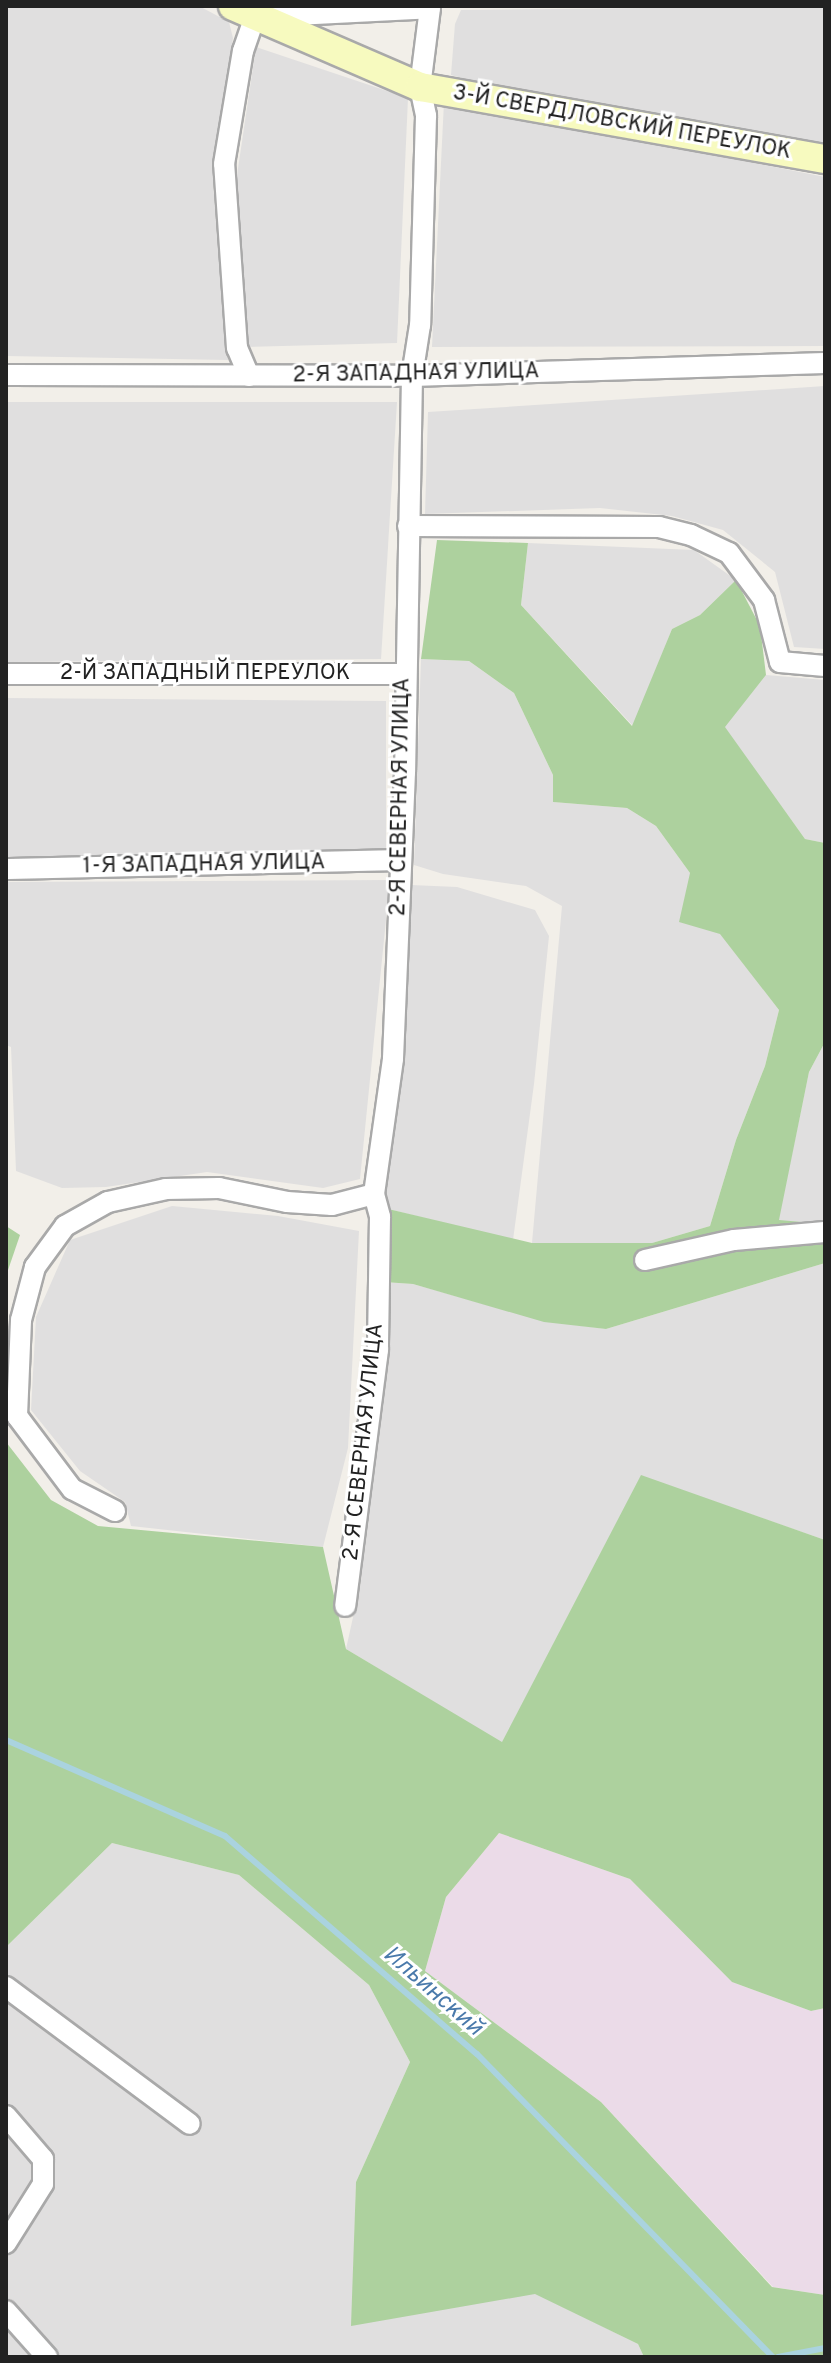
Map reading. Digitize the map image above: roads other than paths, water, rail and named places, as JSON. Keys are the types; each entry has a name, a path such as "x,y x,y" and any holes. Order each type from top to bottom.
{"main road":[{"name":"3-Й СВЕРДЛОВСКИЙ ПЕРЕУЛОК","path":"244,12 420,87 825,159"}],"street":[{"name":"2-Я СЕВЕРНАЯ УЛИЦА","path":"244,12 434,7 420,87 426,116 420,325 412,376 401,860 393,1059 374,1194 380,1217 378,1350 345,1606"},
{"path":"244,12 243,51 224,164 237,348 249,376"},
{"name":"2-Я ЗАПАДНАЯ УЛИЦА","path":"6,375 412,376 825,363"},
{"path":"408,526 659,527 691,535 729,553 764,600 780,662 825,666"},
{"name":"2-Й ЗАПАДНЫЙ ПЕРЕУЛОК","path":"6,674 404,674"},
{"name":"1-Я ЗАПАДНАЯ УЛИЦА","path":"6,869 401,860"},
{"path":"115,1511 72,1489 17,1416 25,1307 35,1267 65,1226 108,1202 166,1189 219,1188 287,1202 332,1205 374,1194"},
{"path":"645,1260 734,1240 825,1232"},
{"path":"6,1987 190,2124"},
{"path":"6,2116 43,2159 43,2184 6,2243"},
{"path":"6,2311 47,2357"}],"waterway":[{"name":"Ильинский","path":"6,1740 225,1836 477,2054 773,2357"},
{"name":"Ильинский","path":"778,2357 825,2348"}]}
